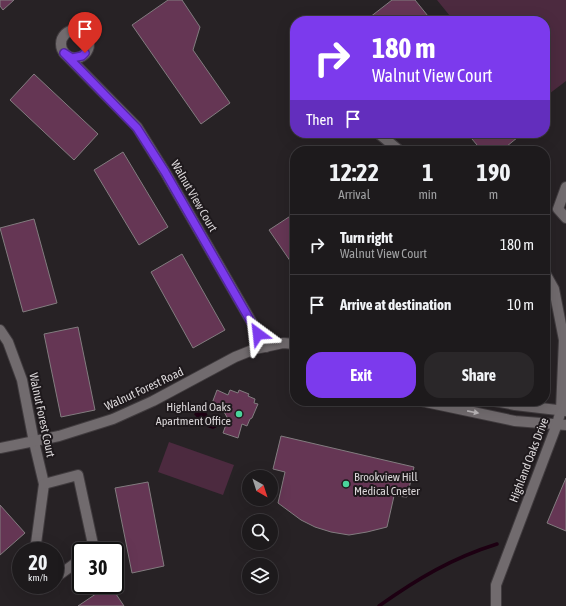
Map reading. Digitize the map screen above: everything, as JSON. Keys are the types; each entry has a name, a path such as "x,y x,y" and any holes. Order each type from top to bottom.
{"street":[{"name":"Walnut View Court","path":"64,53 137,128 165,172 266,347"},
{"path":"384,138 394,146"},
{"path":"566,187 558,209 566,218"},
{"name":"Highland Oaks Drive","path":"496,606 496,585 562,425 565,340 554,289 550,282"},
{"name":"Walnut Forest Court","path":"0,330 8,342 22,380 44,484 36,542"},
{"name":"Walnut Forest Road","path":"0,448 59,436 113,419 153,401 235,357 255,349 283,343 290,344"},
{"path":"446,406 515,420 562,425"},
{"path":"523,406 563,411"},
{"path":"44,484 78,475 92,542"}],"shaded area":[{"path":"437,0 566,0 566,81 550,93 550,16 450,16"},
{"path":"199,410 206,412 208,416 216,418 217,427 213,429 207,427 205,422 200,425 197,423 198,419 194,414"},
{"path":"169,442 234,465 223,495 158,472"}],"building":[{"path":"0,0 14,0 3,10 0,6"},
{"path":"168,0 182,0 200,27 193,50 230,103 201,124 132,25"},
{"path":"392,0 415,0 428,16 371,16"},
{"path":"34,74 98,134 74,160 10,100"},
{"path":"471,138 517,138 507,146 478,146"},
{"path":"123,152 168,227 139,245 94,170"},
{"path":"290,216 290,261 269,230"},
{"path":"34,219 57,303 23,312 0,228"},
{"path":"182,254 225,330 193,348 151,272"},
{"path":"78,327 95,410 61,417 44,334"},
{"name":"Highland Oaks Apartment Office","path":"217,390 228,395 230,390 238,393 239,390 249,394 248,396 255,399 254,403 258,404 247,426 242,424 238,438 223,433 228,419 223,410 211,406"},
{"name":"Brookview Hill Medical Cneter","path":"281,436 414,467 407,497 394,496 387,527 349,535 331,532 315,527 301,520 278,503 285,472 273,469"},
{"path":"566,478 566,531 547,523"},
{"path":"148,482 164,566 132,573 115,488"},
{"path":"0,505 25,533 15,542 12,542 12,544 0,555"},
{"path":"96,594 116,594 124,606 78,606"}],"waterway":[{"path":"379,606 435,570 465,556 497,544"}],"place":[{"name":"Highland Oaks Apartment Office","path":"239,414"},
{"name":"Brookview Hill Medical Cneter","path":"346,484"}],"route":[{"path":"85,53 77,58 72,58 64,53 137,128 165,172 258,334"}]}
